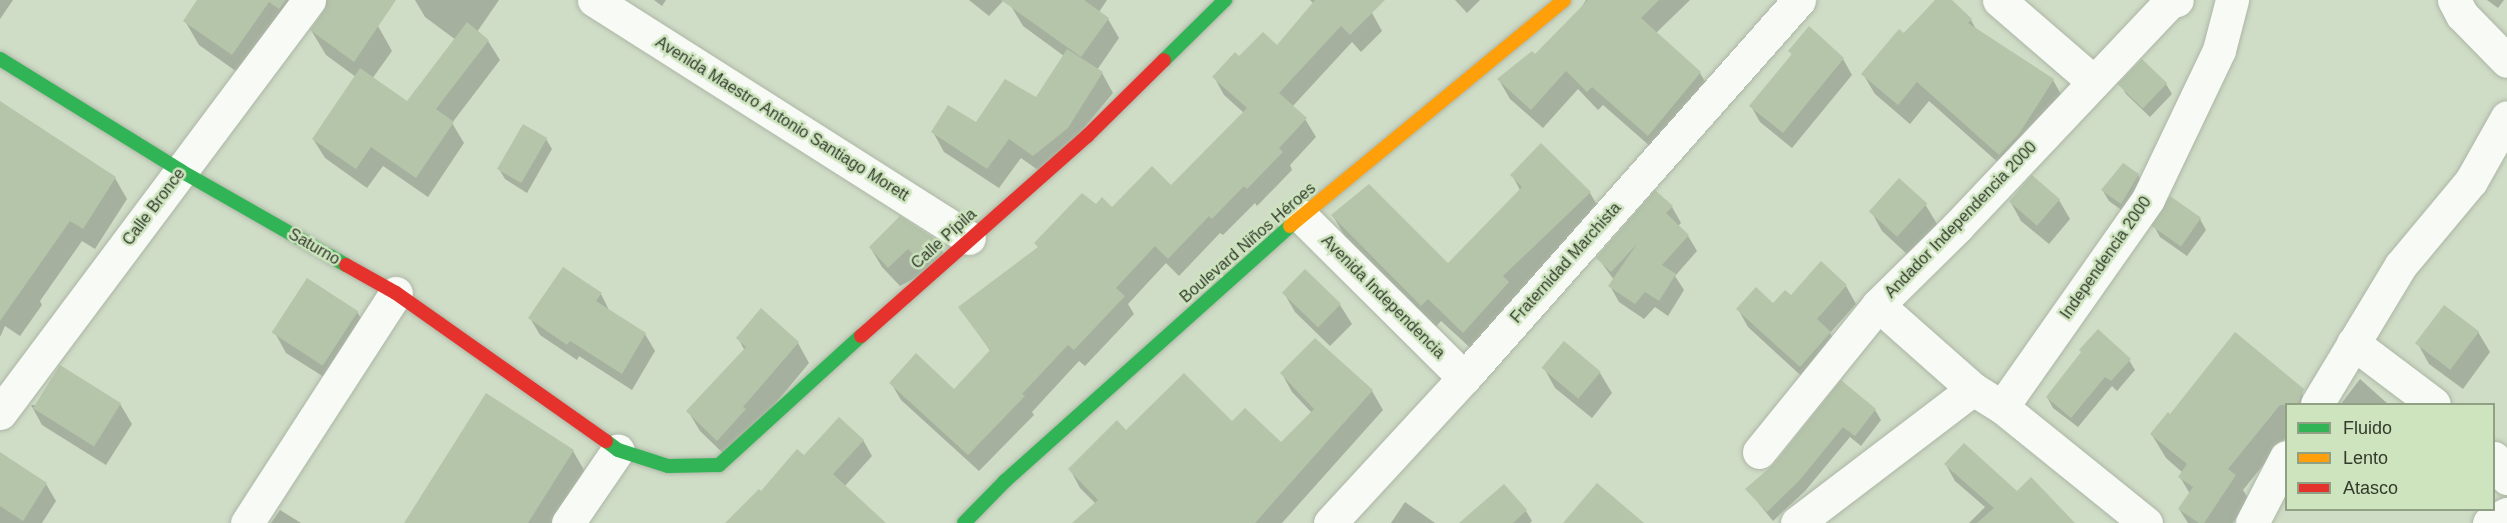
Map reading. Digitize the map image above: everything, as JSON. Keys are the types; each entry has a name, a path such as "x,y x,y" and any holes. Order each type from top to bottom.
{"street":[{"name":"Calle Bronce","path":"0,413 309,0"},
{"name":"Avenida Maestro Antonio Santiago Morett","path":"594,0 969,238"},
{"name":"Calle Pípila","path":"668,466 719,465 969,238 1087,136 1225,0"},
{"name":"Boulevard Niños Héroes","path":"964,523 1005,481 1301,216 1564,0"},
{"name":"Fraternidad Marchista","path":"1330,523 1464,378 1799,0"},
{"path":"1999,0 2094,82"},
{"name":"Andador Independencia 2000","path":"1759,452 1878,305 1957,227 2170,2 2176,0"},
{"name":"Independencia 2000","path":"2002,407 2148,199 2219,50 2232,0"},
{"path":"2454,0 2462,15 2507,61"},
{"name":"Saturno","path":"0,59 181,171 396,293 618,450 668,466"},
{"path":"2318,403 2401,265 2471,181 2507,117"},
{"name":"Avenida Independencia","path":"1301,216 1464,378"},
{"path":"248,523 396,293"},
{"path":"1878,305 1973,389 2002,407 2146,523"},
{"path":"2353,343 2431,403"},
{"path":"1797,523 1973,389"},
{"path":"568,523 618,450"},
{"path":"2252,523 2285,459"},
{"path":"2488,523 2507,514"}],"building":[{"path":"197,0 286,0 279,9 269,2 232,55 183,21"},
{"path":"327,0 396,0 354,62 310,30 324,11"},
{"path":"1001,0 1084,0 1109,18 1081,57"},
{"path":"1315,0 1385,0 1350,35 1341,26 1279,93 1307,118 1279,148 1283,152 1247,189 1244,186 1212,219 1209,216 1168,259 1155,246 1116,288 1125,296 1074,350 1068,345 1022,394 1025,396 968,455 889,383 916,353 954,389 990,350 958,307 1038,247 1034,243 1082,193 1096,204 1102,197 1112,207 1152,166 1171,185 1247,108 1212,77 1235,52 1239,56 1263,32 1277,45"},
{"path":"1588,0 1659,0 1641,18 1701,72 1648,136 1592,87 1587,92 1566,71 1531,110 1497,79 1532,51 1535,54"},
{"path":"1935,0 1952,0 1972,19 1968,23 2054,79 2019,134 1999,155 1917,82 1898,105 1861,74 1899,29 1904,33"},
{"path":"467,22 489,40 436,109 454,122 416,178 371,147 356,169 312,139 360,68 407,101"},
{"path":"1809,26 1844,58 1783,133 1749,106 1792,54 1788,51"},
{"path":"1067,49 1103,72 1068,128 1033,156 1009,139 987,169 931,132 948,105 976,122 1005,79 1036,97"},
{"path":"2142,59 2167,83 2143,108 2118,84"},
{"path":"0,101 116,177 83,229 70,221 0,321"},
{"path":"523,124 547,138 521,183 497,169"},
{"path":"1541,143 1591,192 1503,276 1509,282 1463,333 1428,299 1421,306 1331,215 1369,184 1448,263 1522,187 1510,175"},
{"path":"2123,163 2139,174 2121,204 2101,190"},
{"path":"2032,175 2060,199 2037,226 2009,201"},
{"path":"1899,178 1927,203 1897,237 1869,211"},
{"path":"1655,190 1673,206 1666,213 1689,235 1662,265 1676,274 1659,301 1645,292 1635,304 1608,286 1637,244 1611,272 1596,258"},
{"path":"2170,196 2201,218 2181,246 2150,225"},
{"path":"900,216 938,241 918,259 908,249 888,268 869,247"},
{"path":"1821,261 1847,285 1817,319 1831,332 1800,367 1736,309 1756,287 1773,303 1785,290 1791,295"},
{"path":"563,267 602,293 596,301 646,333 622,374 570,341 567,345 528,318"},
{"path":"1305,269 1341,304 1318,327 1282,293"},
{"path":"307,278 358,311 323,366 272,333"},
{"path":"2444,305 2479,331 2450,370 2415,343"},
{"path":"761,308 799,342 743,407 746,409 717,441 686,411 746,347 736,338"},
{"path":"2098,329 2131,359 2111,381 2105,377 2071,418 2046,397 2081,352 2079,350"},
{"path":"2235,332 2304,389 2299,403 2280,405 2228,469 2236,475 2204,523 2199,523 2178,509 2193,487 2178,477 2187,464 2150,434 2168,412 2170,414"},
{"path":"1315,338 1373,390 1255,523 1072,523 1098,500 1068,469 1117,420 1126,430 1184,373 1232,421 1245,408 1281,442 1314,409 1280,373"},
{"path":"1564,341 1601,372 1578,399 1542,368"},
{"path":"60,365 121,403 94,446 33,408"},
{"path":"1841,380 1876,409 1855,436 1843,427 1799,481 1767,512 1745,489 1774,464"},
{"path":"486,393 574,450 528,523 404,523"},
{"path":"839,417 864,440 833,474 886,523 725,523 759,489 761,491 797,449 804,455"},
{"path":"1964,443 2017,491 2031,477 2075,523 1977,523 1994,508 1944,464"},
{"path":"0,452 47,483 23,521 0,506"},
{"path":"1597,483 1644,523 1563,523"},
{"path":"1504,484 1527,510 1513,523 1459,523"}],"traffic: fast":[{"path":"1164,60 1225,0"},
{"path":"0,59 181,171 346,265"},
{"path":"964,523 1005,481 1290,226"},
{"path":"606,441 618,450 668,466 719,465 861,336"}],"traffic: slow":[{"path":"1290,226 1564,0"}],"traffic: jam":[{"path":"861,336 1087,136 1164,60"},
{"path":"346,265 396,293 606,441"}]}
